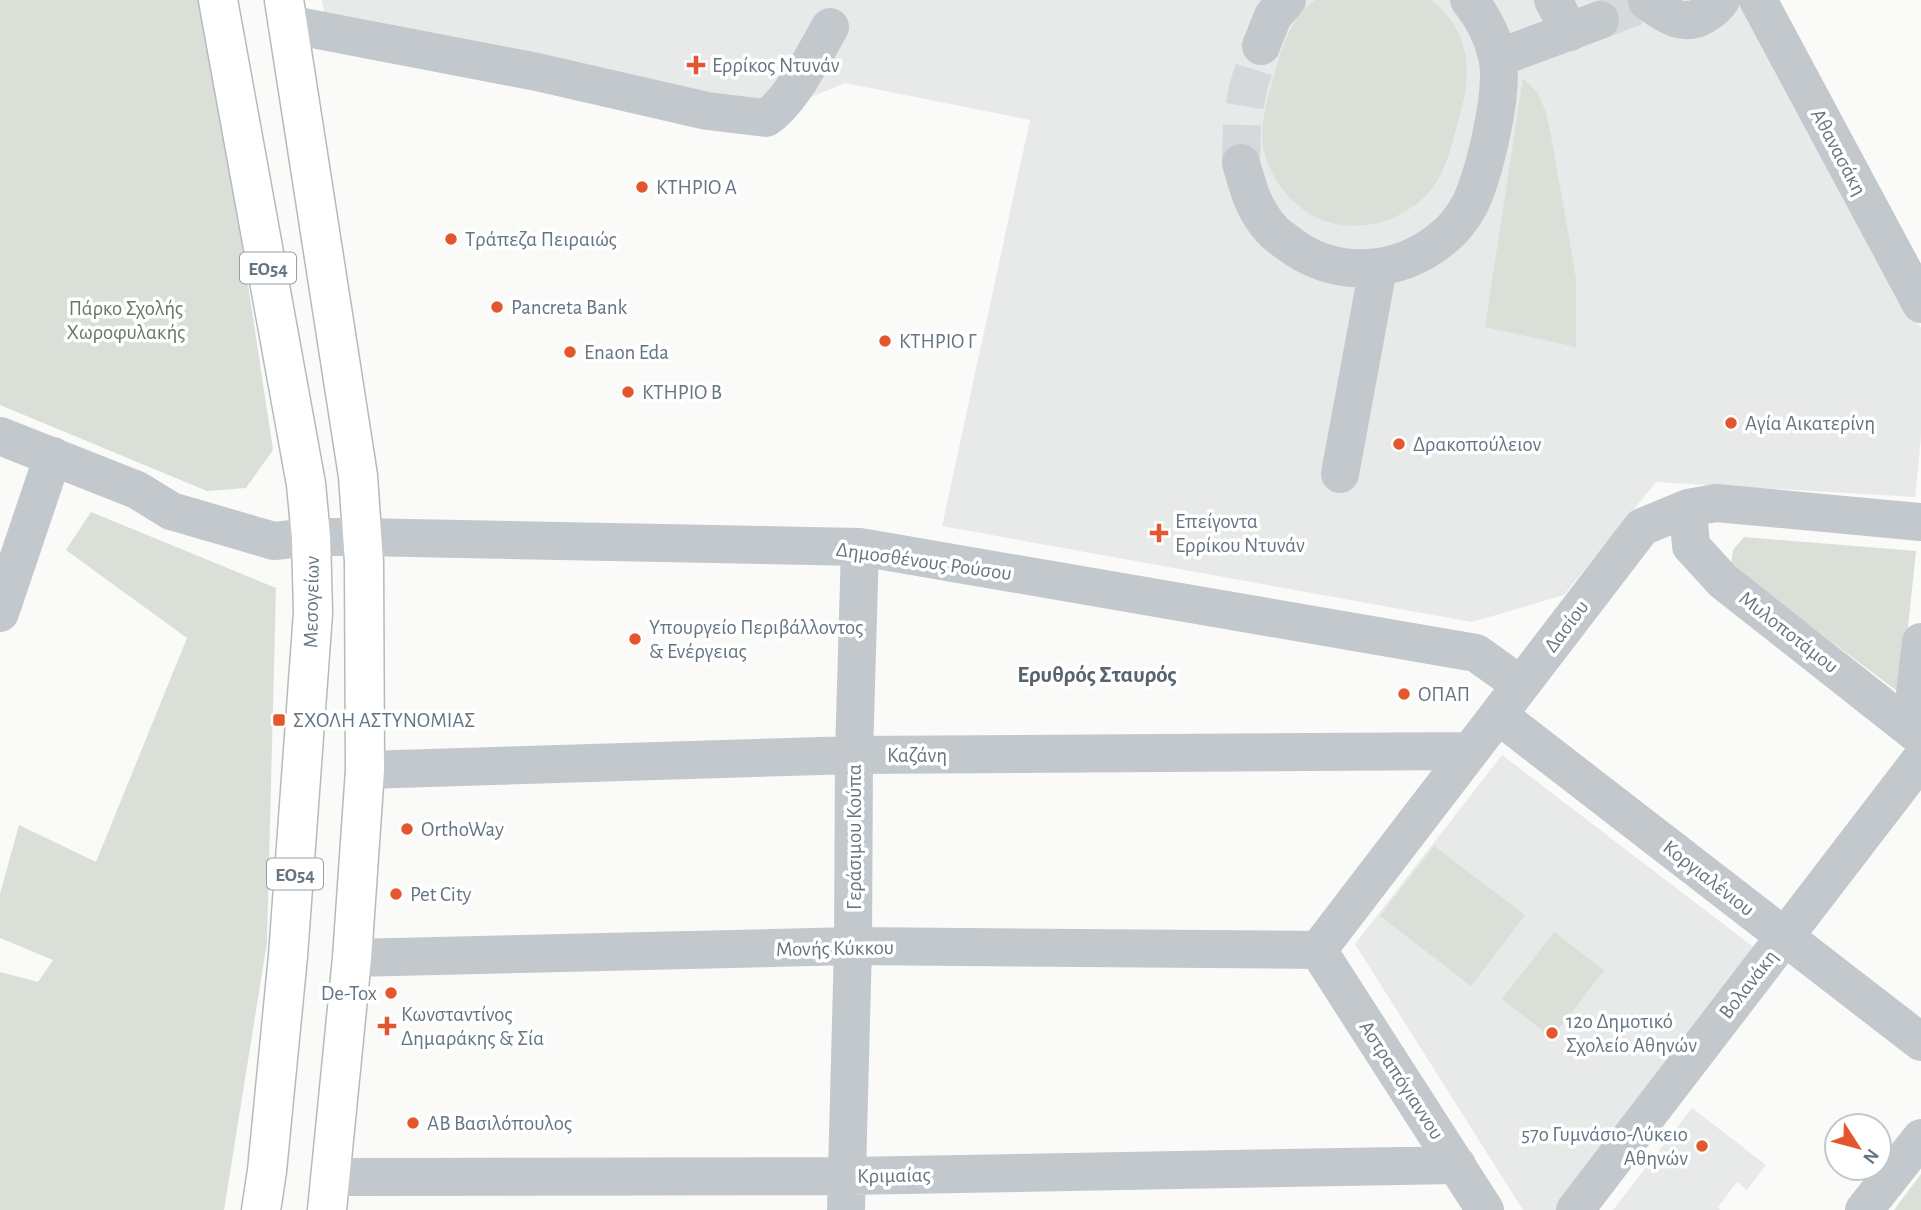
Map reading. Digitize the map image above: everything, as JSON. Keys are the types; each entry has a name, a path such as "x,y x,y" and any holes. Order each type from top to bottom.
{"main road":[{"name":"Μεσογείων","path":"218,0 306,484 311,537 313,613 303,761 288,956 261,1210"},
{"name":"ΕΟ54","path":"286,12 358,475 365,584 365,770 352,958 329,1193"}],"street":[{"path":"1261,46 1273,16 1287,0"},
{"path":"1241,163 1251,198 1272,230 1303,254 1339,268 1378,268 1415,258 1447,235 1470,204 1483,168 1498,100 1498,58 1484,19 1469,0"},
{"path":"1643,2 1668,16 1686,21 1699,18 1716,8 1721,0"},
{"name":"Αθανασάκη","path":"1758,0 1921,304"},
{"path":"286,12 707,111 766,118 794,86 830,27"},
{"path":"1498,58 1575,17"},
{"path":"1340,474 1378,268"},
{"name":"Δημοσθένους Ρούσου","path":"0,436 137,490 171,511 274,541 311,537 362,537 860,547 1476,653 1521,685"},
{"path":"0,613 53,456"},
{"name":"Δασίου","path":"1318,950 1642,527 1688,508 1716,503 1921,522"},
{"name":"Μυλοποτάμου","path":"1688,508 1691,546 1723,580 1918,741"},
{"name":"Γεράσιμου Κούπα","path":"847,1193 860,547"},
{"path":"1918,741 1921,642"},
{"name":"Κοργιαλένιου","path":"1498,715 1921,1042"},
{"name":"Βολανάκη","path":"1575,1210 1785,937 1918,741"},
{"name":"Καζάνη","path":"365,770 854,755 1470,751"},
{"name":"Μονής Κύκκου","path":"352,958 853,947 1318,950"},
{"name":"Αστραπόγιαννου","path":"1318,950 1485,1210"},
{"path":"1864,1210 1921,1138"},
{"name":"Κριμαίας","path":"329,1193 847,1193 1457,1166"}],"shaded area":[{"path":"322,0 1740,0 1921,328 1921,437 1915,497 1656,482 1564,595 1472,622 942,526 1030,120 845,83 782,109 330,45"},
{"name":"12ο Δημοτικό Σχολείο Αθηνών","path":"1502,755 1756,949 1556,1210 1523,1210 1355,944"},
{"name":"57ο Γυμνάσιο-Λύκειο Αθηνών","path":"1692,1108 1766,1165 1747,1190 1737,1182 1718,1207 1720,1210 1613,1210"}],"green space":[{"name":"Πάρκο Σχολής Χωροφυλακής","path":"0,0 205,0 273,450 246,488 207,491 0,405"},
{"path":"1315,0 1431,0 1453,23 1460,36 1467,64 1467,79 1445,165 1428,194 1388,220 1356,226 1340,225 1314,216 1286,193 1267,162 1262,141 1263,121 1278,62 1293,24"},
{"path":"1523,78 1537,92 1546,112 1552,141 1576,278 1576,347 1485,327"},
{"path":"91,512 276,588 267,942 224,1210 0,1210 0,972 38,982 53,960 0,938 0,894 19,825 96,862 187,638 66,550"},
{"path":"1744,537 1916,551 1901,694 1731,566 1733,550"},
{"path":"1434,846 1525,915 1471,986 1380,916"},
{"path":"1554,932 1604,970 1552,1038 1502,999"},
{"path":"1921,1174 1921,1210 1894,1210"}],"tunnel":[{"path":"1600,20 1636,6"},
{"path":"1241,163 1242,122 1248,88 1261,46"}],"place":[{"name":"Ερρίκος Ντυνάν","path":"696,65"},
{"name":"ΚΤΗΡΙΟ Α","path":"642,187"},
{"name":"Τράπεζα Πειραιώς","path":"451,239"},
{"name":"Pancreta Bank","path":"497,307"},
{"name":"ΚΤΗΡΙΟ Γ","path":"885,341"},
{"name":"Enaon Eda","path":"570,352"},
{"name":"ΚΤΗΡΙΟ Β","path":"628,392"},
{"name":"Αγία Αικατερίνη","path":"1731,423"},
{"name":"Δρακοπούλειον","path":"1399,444"},
{"name":"Επείγοντα Ερρίκου Ντυνάν","path":"1159,533"},
{"name":"Υπουργείο Περιβάλλοντος & Ενέργειας","path":"635,639"},
{"name":"ΟΠΑΠ","path":"1404,694"},
{"name":"ΣΧΟΛΗ ΑΣΤΥΝΟΜΙΑΣ","path":"279,720"},
{"name":"OrthoWay","path":"407,829"},
{"name":"Pet City","path":"396,894"},
{"name":"De-Tox","path":"391,993"},
{"name":"Κωνσταντίνος Δημαράκης & Σία","path":"387,1026"},
{"name":"12ο Δημοτικό Σχολείο Αθηνών","path":"1552,1033"},
{"name":"ΑΒ Βασιλόπουλος","path":"413,1123"},
{"name":"57ο Γυμνάσιο-Λύκειο Αθηνών","path":"1702,1146"}],"district":[{"name":"Ερυθρός Σταυρός","path":"1097,674"}]}
